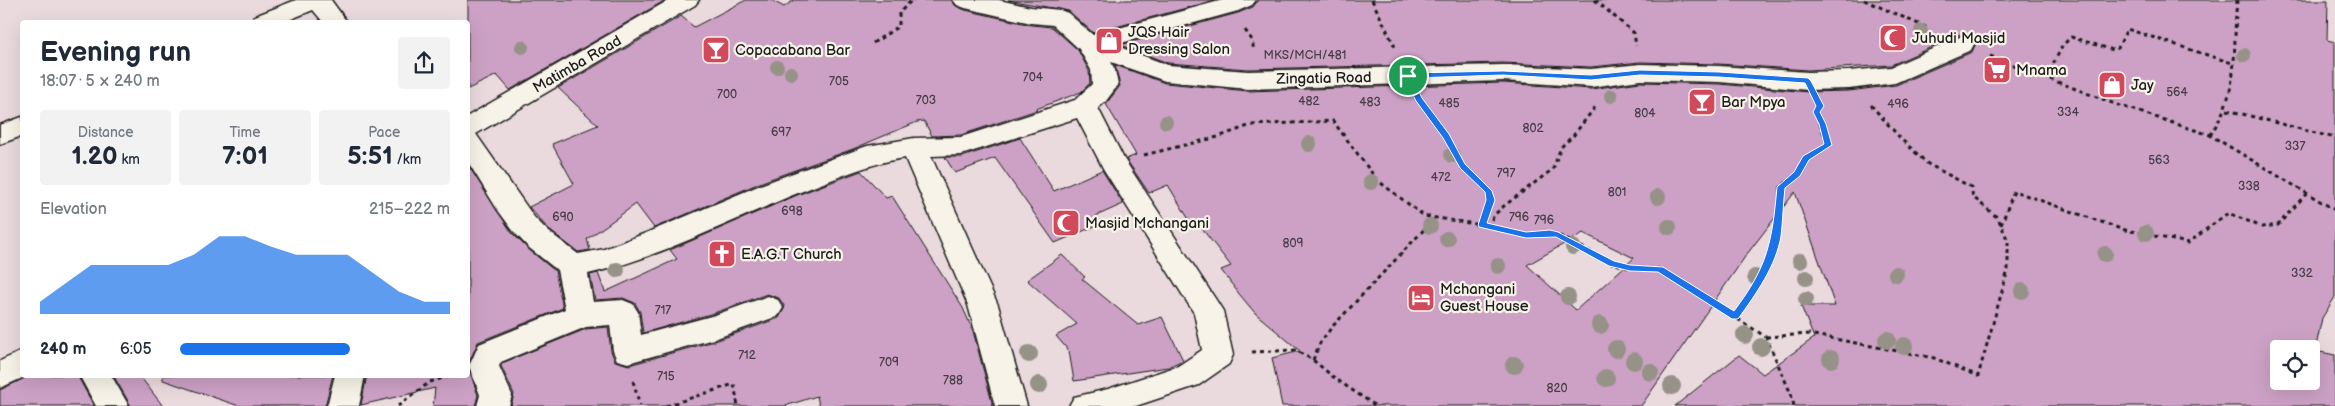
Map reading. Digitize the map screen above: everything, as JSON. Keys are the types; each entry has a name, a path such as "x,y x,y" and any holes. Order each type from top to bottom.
{"street":[{"path":"269,20 318,0 333,20"},
{"name":"Matimba Road","path":"470,126 687,0"},
{"name":"Zingatia Road","path":"965,0 1031,15 1058,9 1088,44 1165,73 1262,80 1503,73 1591,78 1633,74 1719,74 1808,81 1849,80 1895,75 1962,44"},
{"path":"571,267 607,259 640,247 773,191 876,153 914,147 961,146 1003,134 1084,106 1105,85 1103,70 1088,44 1237,3"},
{"path":"1084,106 1113,163 1208,311 1218,355 1188,376 1108,402 1084,406"},
{"path":"0,135 20,127"},
{"path":"470,144 504,198 523,222 536,236 553,248 571,267 578,302 584,316"},
{"path":"914,147 983,305 1011,406"},
{"path":"494,406 496,395 484,366 490,354 584,316 622,312 628,351 717,326 768,308"},
{"path":"0,376 20,365"},
{"path":"95,378 113,406"},
{"path":"343,406 349,378"}],"path":[{"path":"873,43 899,26 899,13 912,0"},
{"path":"1372,0 1380,13 1419,99 1446,136 1462,166 1488,191 1490,200 1482,225"},
{"path":"1488,227 1499,211 1553,169 1561,147 1633,74 1634,33 1595,0"},
{"path":"1864,0 1962,44 2046,78 2210,135 2335,210"},
{"path":"2210,135 2227,110 2232,90 2235,64 2236,0"},
{"path":"1237,3 1252,40 1262,80"},
{"path":"2046,78 2064,45 2071,37 2113,50 2118,48 2127,29 2235,64"},
{"path":"1766,337 1809,334 1934,358 1978,376 2008,270 2008,241 1998,218 1973,197 1971,187 1928,164 1902,140 1849,80"},
{"path":"1735,316 1752,293 1768,263 1777,236 1781,187 1797,174 1806,158 1828,145 1822,124 1816,112 1820,106 1808,81"},
{"path":"2227,110 2335,138"},
{"path":"1113,163 1218,137 1251,125 1333,121 1377,180 1412,208 1434,219 1482,225 1526,235 1550,233 1558,235 1612,263 1636,269 1660,269 1766,337 1791,394 1794,406"},
{"path":"2008,241 2001,225 2014,191 2104,224 2174,242 2188,243 2228,213 2262,227 2278,225 2306,194"},
{"path":"1313,360 1316,348 1325,335 1389,264 1434,219"},
{"path":"1218,355 1295,350 1313,360 1337,380 1376,406"},
{"path":"398,406 430,382 444,378"},
{"path":"666,406 734,384 738,406"}],"building":[{"path":"468,0 664,0 510,90 497,75 470,88 470,20 468,20"},
{"path":"746,0 771,0 784,7 794,0 951,0 956,6 965,10 1031,25 1052,27 1078,50 1089,71 1090,83 1081,92 1037,110 961,135 932,136 924,121 917,122 853,149 762,182 654,228 636,204 587,239 590,250 578,252 549,230 529,207 574,184 552,144 598,125 558,88 681,16 694,27"},
{"path":"1008,0 1216,0 1093,33 1069,11"},
{"path":"1258,0 2328,0 2327,40 2335,42 2335,297 2322,318 2317,340 2270,340 2270,390 2320,390 2320,352 2335,355 2335,406 1675,406 1739,355 1763,374 1814,338 1801,306 1835,306 1795,192 1747,254 1641,406 1282,406 1272,358 1300,351 1255,313 1240,295 1221,270 1231,266 1196,221 1191,223 1168,185 1149,193 1126,159 1136,155 1106,104 1120,86 1115,65 1165,83 1248,91 1503,83 1591,89 1640,82 1719,84 1808,92 1849,91 1896,85 1972,52 1976,43 1971,36 1961,34 1891,65 1808,70 1719,64 1640,62 1591,67 1503,63 1248,69 1168,63 1120,45 1238,13 1253,7","holes":["1583,233 1634,258 1576,310 1527,265"]},
{"path":"1020,138 1054,191 1102,170 1123,204 1096,216 1102,223 1055,243 995,158 955,173 945,157 962,157"},
{"path":"470,168 512,233 555,271 563,308 478,342 470,360"},
{"path":"861,171 886,198 892,196 963,308 973,331 993,406 819,406 817,396 785,406 511,406 514,394 501,366 502,363 586,329 608,327 611,351 615,361 629,365 718,340 779,318 785,307 779,298 767,294 714,313 643,333 640,312 635,303 623,298 595,300 590,275 598,273 605,292 677,259 670,250 797,195"},
{"path":"1062,255 1085,277 1082,279 1138,325 1162,317 1183,360 1168,367 1074,381 1069,351 1056,336 1077,324 1027,280"},
{"path":"470,373 478,395 475,406 433,406 435,388 361,405 366,378 470,378"},
{"path":"25,378 79,378 94,406 0,406 0,390"},
{"path":"115,378 141,378 163,406 131,406"},
{"path":"163,378 332,378 325,406 239,406 163,380"}],"place":[{"name":"Juhudi Masjid","path":"1893,38"},
{"name":"JQS Hair Dressing Salon","path":"1109,41"},
{"name":"Copacabana Bar","path":"716,50"},
{"name":"Mnama","path":"1997,70"},
{"name":"Jay","path":"2112,85"},
{"name":"Bar Mpya","path":"1702,102"},
{"name":"Masjid Mchangani","path":"1066,223"},
{"name":"E.A.G.T Church","path":"722,254"},
{"name":"Mchangani Guest House","path":"1421,298"}],"route":[{"path":"1640,72 1719,74 1808,81 1820,106 1816,112 1822,124 1828,145 1806,158 1797,174 1781,187 1777,236 1768,263 1752,293 1735,316 1660,269 1647,267 1642,270 1612,263 1594,256 1558,235 1550,233 1526,235 1482,225 1490,200 1488,191 1484,185 1462,166 1446,136 1413,89 1408,76 1503,73 1591,78 1640,72"}]}
